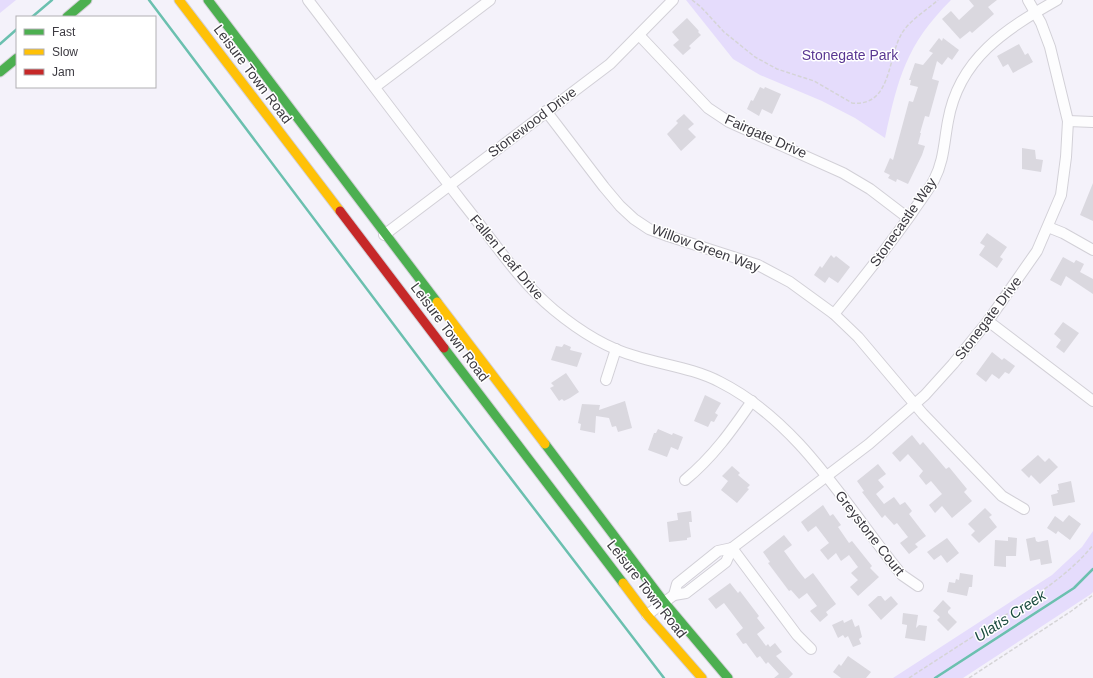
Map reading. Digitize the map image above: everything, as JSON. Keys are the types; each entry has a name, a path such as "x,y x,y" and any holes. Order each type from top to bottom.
{"main road":[{"path":"68,16 87,0"},
{"name":"Leisure Town Road","path":"179,0 647,615 702,678"},
{"name":"Leisure Town Road","path":"208,0 664,602 728,678"},
{"path":"0,72 16,59"}],"street":[{"name":"Fallen Leaf Drive","path":"308,0 450,185 537,295 572,324 616,349 698,373 719,381 752,401 782,425 826,476"},
{"path":"375,88 490,0"},
{"name":"Stonewood Drive","path":"384,234 610,64 673,0"},
{"name":"Stonegate Drive","path":"647,615 674,595 686,593 726,562 732,548 869,444 915,404 953,364 988,320 1037,251 1061,195 1066,157 1068,121 1050,47 1035,12 1028,0"},
{"name":"Stonecastle Way","path":"834,314 869,272 908,218 936,174 946,144 948,121 953,102 974,61 1008,29 1057,0"},
{"name":"Fairgate Drive","path":"639,35 708,108 729,122 843,173 870,189 908,218"},
{"name":"Willow Green Way","path":"546,111 604,187 620,206 634,219 649,229 758,265 790,282 834,314 858,337 915,404 1002,496 1024,509"},
{"path":"1068,121 1093,122"},
{"path":"1048,227 1063,233 1093,250"},
{"path":"988,320 1093,402"},
{"path":"606,380 616,349"},
{"path":"685,480 704,465 720,448 752,401"},
{"name":"Greystone Court","path":"826,476 902,576 918,586"},
{"path":"732,548 797,635 811,649"}],"path":[{"path":"692,0 701,7 724,32 763,62 777,69 814,81 852,103 867,103 875,98 887,76 896,45 902,33 938,0"},
{"path":"909,678 1051,585 1082,559 1093,545"},
{"path":"969,678 1070,612 1093,595"}],"green space":[{"path":"0,0 16,0 0,13"},
{"name":"Stonegate Park","path":"686,0 951,0 924,32 906,63 894,97 885,138 855,118 822,101 760,75 733,59"},
{"path":"1093,531 1093,592 1091,594 963,678 893,678 1052,575 1082,547"}],"building":[{"path":"969,0 997,0 988,7 994,14 972,33 970,31 960,39 942,19 951,11 959,20 974,6"},
{"path":"687,18 701,35 689,46 691,48 683,55 673,45 679,40 672,32"},
{"path":"939,38 942,41 943,38 959,50 952,60 948,57 942,65 937,61 932,79 939,81 929,117 925,116 918,144 925,146 922,155 908,184 897,179 896,182 888,178 890,175 884,172 890,158 893,160 909,101 913,102 918,87 910,85 911,80 909,80 915,63 923,65 933,53 929,51"},
{"path":"1019,44 1025,55 1028,53 1033,62 1013,73 1008,64 1003,67 997,56"},
{"path":"760,87 764,89 765,87 781,94 772,114 762,109 759,116 747,109"},
{"path":"684,114 694,124 688,129 696,137 681,151 667,134 678,123 676,121"},
{"path":"1022,148 1035,150 1036,159 1043,160 1041,172 1022,169"},
{"path":"1093,183 1093,221 1080,215"},
{"path":"987,233 1007,247 1000,257 1003,259 997,268 979,255 985,246 980,243"},
{"path":"831,255 834,258 836,256 850,267 838,283 829,277 825,283 814,275 820,266 822,268"},
{"path":"1063,257 1074,263 1076,260 1084,264 1080,272 1093,279 1093,294 1066,276 1061,286 1050,280"},
{"path":"1063,322 1079,333 1064,353 1056,347 1061,340 1054,334"},
{"path":"564,344 571,347 570,350 582,353 577,367 551,360 556,346 562,347"},
{"path":"992,352 1002,360 1004,358 1015,366 1009,374 1005,372 999,379 992,374 986,382 976,374"},
{"path":"566,373 579,392 564,401 562,399 559,401 550,388 554,386 551,383"},
{"path":"705,395 721,403 715,413 718,415 714,422 711,421 708,427 694,421"},
{"path":"625,401 632,428 618,432 616,426 612,427 609,418 596,416 595,433 580,430 581,424 578,423 582,404 600,405 599,410"},
{"path":"658,429 672,435 673,433 683,437 678,450 671,447 667,457 648,450 654,433 656,433"},
{"path":"912,435 920,445 923,442 946,469 949,467 967,489 964,492 972,501 952,518 942,506 935,513 929,505 942,494 931,481 926,485 919,476 923,471 908,454 900,462 892,453"},
{"path":"1038,455 1045,462 1049,458 1058,467 1040,484 1031,475 1029,478 1021,470"},
{"path":"878,464 886,474 878,480 884,487 876,494 884,504 894,497 900,505 905,502 912,511 909,514 926,536 915,544 918,547 909,554 900,543 908,537 897,523 894,525 885,515 882,518 862,492 864,491 857,481"},
{"path":"732,466 740,473 738,475 750,485 747,488 749,489 737,503 721,490 728,481 722,476"},
{"path":"1071,481 1075,502 1053,506 1051,495 1058,493 1058,484"},
{"path":"823,505 830,516 833,514 841,525 838,527 849,543 852,541 872,566 870,568 879,577 858,596 850,587 858,580 851,573 858,567 849,555 841,561 836,553 828,560 820,550 829,543 816,526 808,532 801,522"},
{"path":"985,508 992,515 989,517 997,527 979,543 971,535 975,531 968,524"},
{"path":"691,511 692,522 689,522 691,537 687,538 687,540 669,542 667,522 678,520 677,513"},
{"path":"1069,515 1081,524 1070,540 1058,531 1056,534 1047,528 1055,516 1063,522"},
{"path":"784,535 792,545 784,551 797,569 805,579 813,573 836,604 826,612 828,615 820,622 810,611 817,606 807,593 799,599 791,590 789,591 768,563 770,562 763,552"},
{"path":"1008,537 1017,538 1016,556 1006,556 1006,567 994,566 995,540 1008,541"},
{"path":"1035,537 1036,541 1038,542 1048,540 1052,563 1041,565 1040,559 1030,561 1026,539"},
{"path":"947,538 959,553 947,563 941,555 934,560 927,552"},
{"path":"960,573 973,575 972,587 969,587 967,596 947,592 949,582 955,583 956,579 959,580"},
{"path":"730,583 738,593 740,591 759,616 757,618 765,628 757,634 766,646 768,644 770,647 775,643 782,652 776,656 793,674 789,678 774,678 779,674 768,662 766,664 760,656 757,658 746,643 743,644 736,634 743,628 724,603 716,609 708,599"},
{"path":"878,596 881,596 885,601 891,596 898,604 881,620 868,605"},
{"path":"943,600 951,608 948,613 957,622 948,631 937,620 940,617 933,611"},
{"path":"903,613 918,615 916,628 919,625 927,626 925,641 905,638 907,625 902,624"},
{"path":"852,619 855,627 859,625 862,637 859,639 861,644 853,647 848,636 845,638 843,635 838,638 832,625 843,620 844,623"},
{"path":"848,656 871,672 866,678 841,678 833,672 839,664 841,666"}],"waterway":[{"path":"33,16 52,0"},
{"path":"149,0 440,386 664,678"},
{"path":"0,44 16,30"},
{"name":"Ulatis Creek","path":"935,678 1074,588 1093,569"}],"traffic: fast":[{"path":"68,16 87,0"},
{"path":"208,0 437,302"},
{"path":"0,72 16,59"},
{"path":"444,348 623,583"},
{"path":"545,444 664,602 728,678"}],"traffic: slow":[{"path":"179,0 340,211"},
{"path":"437,302 545,444"},
{"path":"623,583 647,615 702,678"}],"traffic: jam":[{"path":"340,211 444,348"}]}
